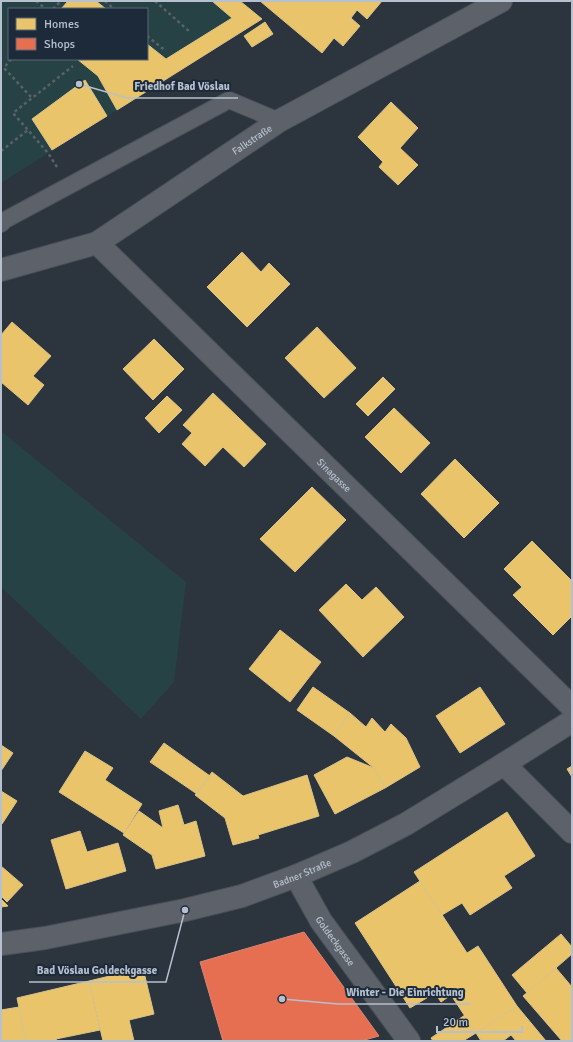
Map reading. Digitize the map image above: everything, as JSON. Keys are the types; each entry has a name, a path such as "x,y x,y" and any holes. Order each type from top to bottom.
{"street":[{"name":"Falkstraße","path":"1,270 97,243 279,121 501,1"},
{"name":"Sinagasse","path":"97,243 572,707"},
{"name":"Badner Straße","path":"1,944 45,938 186,910 242,896 296,876 352,852 406,824 572,721"},
{"path":"504,764 572,832"},
{"name":"Goldeckgasse","path":"296,876 321,921 409,1041"}],"lane":[{"path":"2,219 70,185 229,100 279,121"}],"path":[{"path":"36,1 45,8"},
{"path":"105,1 113,8"},
{"path":"155,1 190,32"},
{"path":"148,37 166,51"},
{"path":"10,60 4,68 32,98"},
{"path":"70,185 48,153 13,113 73,66"},
{"path":"1,151 28,130"}],"green space":[{"path":"1,1 240,1 262,19 1,183"},
{"path":"1,431 186,582 174,682 141,719 1,587"}],"building: Homes":[{"path":"68,1 96,1 105,8 62,8"},
{"path":"212,1 240,1 262,19 117,110 98,76 78,60 148,60 148,45 166,59 232,18"},
{"path":"260,1 382,1 367,19 357,10 351,18 360,26 343,46 334,38 322,53"},
{"path":"265,22 273,34 252,47 244,36"},
{"path":"85,80 107,116 52,150 32,119"},
{"path":"391,102 418,128 400,148 418,165 398,185 379,167 383,162 358,137"},
{"path":"242,252 261,272 269,263 290,284 247,327 207,287"},
{"path":"12,322 51,356 33,376 44,385 28,405 1,382 1,335"},
{"path":"317,327 356,368 324,398 285,358"},
{"path":"154,339 184,369 153,400 123,369"},
{"path":"383,377 395,389 368,416 356,404"},
{"path":"213,393 266,444 244,467 223,447 205,466 182,444 192,433 183,425"},
{"path":"167,396 182,410 159,433 145,418"},
{"path":"394,408 430,443 401,473 365,437"},
{"path":"455,459 499,503 464,538 421,494"},
{"path":"312,487 346,520 295,572 260,539"},
{"path":"532,541 572,581 572,616 553,635 513,595 522,587 504,569"},
{"path":"346,584 362,600 376,587 404,617 363,657 319,610"},
{"path":"280,630 321,662 290,702 249,669"},
{"path":"313,687 350,713 334,736 297,710"},
{"path":"480,687 505,724 460,753 436,716"},
{"path":"350,713 366,727 372,718 385,732 391,724 406,738 420,767 385,788 374,768 334,736"},
{"path":"164,743 210,776 197,794 150,762"},
{"path":"1,745 13,753 1,771"},
{"path":"85,751 113,768 105,780 142,804 124,833 59,792"},
{"path":"347,757 374,768 385,788 335,814 314,775"},
{"path":"572,766 572,777 567,769"},
{"path":"212,772 243,796 307,775 319,816 258,835 259,838 233,845 225,818 195,795"},
{"path":"1,791 17,801 2,824 1,823"},
{"path":"178,805 184,825 196,821 205,856 156,869 152,855 123,835 139,811 163,828 159,811"},
{"path":"507,812 535,856 504,876 512,888 470,915 462,903 442,915 414,872"},
{"path":"80,831 87,852 118,843 126,871 66,889 51,840"},
{"path":"1,866 23,885 7,902 1,896"},
{"path":"420,881 467,953 478,946 517,1006 476,1033 451,995 441,1002 435,993 410,1008 355,923"},
{"path":"1,899 8,906 1,907"},
{"path":"561,934 572,947 572,954 527,993 512,975"},
{"path":"143,968 154,1014 129,1020 134,1041 103,1041 89,981"},
{"path":"556,968 572,987 572,1041 562,1041 523,996"},
{"path":"89,981 100,1030 56,1039 57,1041 26,1041 17,998"},
{"path":"517,1006 546,1041 516,1041 511,1035 503,1041 481,1041 476,1033"},
{"path":"19,1007 26,1041 1,1041 1,1010"},
{"path":"465,1015 476,1033 463,1041 433,1041 431,1038"}],"building: Shops":[{"path":"304,932 379,1036 361,1041 223,1041 200,962"}],"place":[{"name":"Friedhof Bad Vöslau","path":"79,84"},
{"name":"Bad Vöslau Goldeckgasse","path":"185,910"},
{"name":"Winter - Die Einrichtung","path":"282,999"}]}
